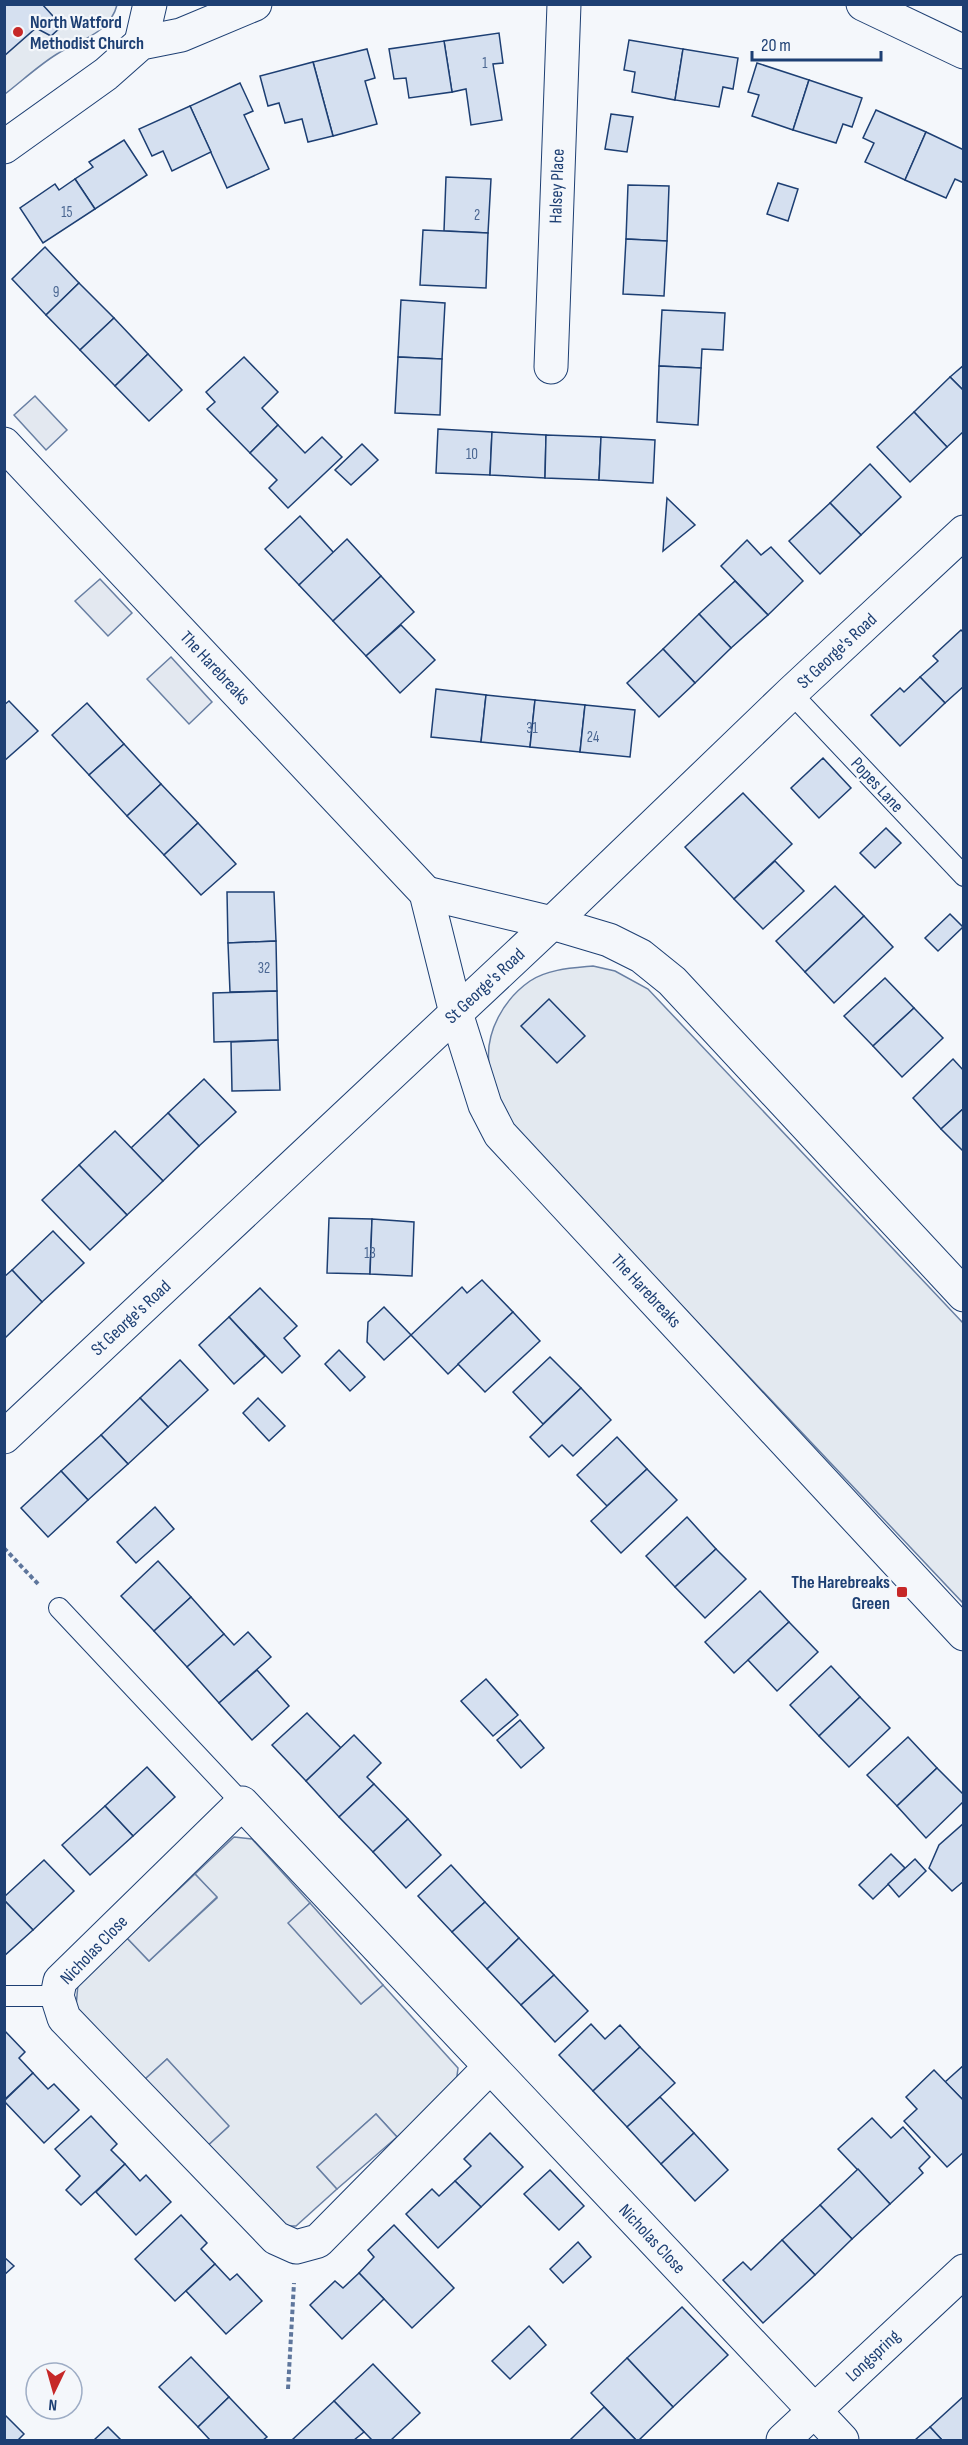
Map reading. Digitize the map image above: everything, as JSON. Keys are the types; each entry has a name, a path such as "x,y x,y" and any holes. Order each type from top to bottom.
{"street":[{"path":"141,43 150,4"},
{"path":"4,147 106,74 141,43 181,35 255,4"},
{"name":"Halsey Place","path":"551,367 564,4"},
{"path":"864,4 963,52"},
{"name":"The Harebreaks","path":"4,444 426,892 456,1013 485,1106 500,1134 963,1634"},
{"name":"St George's Road","path":"4,1437 552,923 791,693 963,532"},
{"path":"426,892 552,923 609,940 641,956 672,981 963,1295"},
{"name":"Nicholas Close","path":"296,2247 276,2238 64,2018 57,1996 60,1981 242,1803 842,2440"},
{"path":"296,2247 318,2241 490,2067"},
{"name":"Longspring","path":"783,2440 963,2271"}],"lane":[{"name":"Popes Lane","path":"791,693 963,876"},
{"path":"59,1608 242,1803"},
{"path":"4,1996 57,1996"}],"path":[{"path":"4,1548 59,1608"},
{"path":"288,2389 296,2247"}],"shaded area":[{"path":"5,5 117,5 113,15 101,29 50,58 5,94"},
{"path":"35,396 67,430 46,450 14,415"},
{"path":"100,579 132,613 108,636 75,601"},
{"path":"171,657 212,702 189,724 147,679"},
{"path":"593,966 615,971 648,989 963,1323 963,1603 511,1125 495,1088 489,1064 490,1040 498,1017 512,997 537,977 560,970"},
{"path":"234,1837 252,1839 310,1903 289,1923 361,2004 383,1985 458,2068 456,2084 397,2137 376,2114 317,2167 337,2189 296,2226 277,2226 205,2148 228,2127 167,2059 144,2080 76,2007 78,1984 127,1938 149,1961 217,1898 195,1874"},
{"path":"195,1874 217,1897 149,1961 127,1938"},
{"path":"310,1903 383,1985 361,2004 288,1923"},
{"path":"167,2059 229,2126 205,2148 144,2080"},
{"path":"376,2114 397,2137 337,2189 317,2167"}],"building":[{"name":"North Watford Methodist Church","path":"4,4 42,4 62,26 51,36 36,28 4,56"},
{"path":"499,33 503,63 493,64 502,120 471,125 466,89 452,92 444,41"},
{"path":"629,40 683,49 675,100 632,92 635,72 624,70"},
{"path":"444,41 452,92 409,98 406,78 394,79 389,49"},
{"path":"367,49 375,78 365,81 377,124 333,136 313,62"},
{"path":"683,49 738,58 733,89 723,87 719,107 675,100"},
{"path":"313,62 333,136 308,142 302,119 285,123 279,103 268,106 260,76"},
{"path":"757,63 809,80 793,130 752,116 759,95 748,92"},
{"path":"809,80 862,98 852,127 843,124 836,143 793,130"},
{"path":"240,83 253,111 244,115 269,169 227,188 190,106"},
{"path":"190,106 211,152 172,171 163,151 152,156 139,129"},
{"path":"876,110 926,132 905,180 865,162 874,143 863,138"},
{"path":"611,114 633,117 627,152 605,149"},
{"path":"926,132 964,150 964,183 955,179 946,198 905,180"},
{"path":"124,140 147,175 95,209 75,179 93,167 89,162"},
{"path":"446,177 491,179 488,233 444,231"},
{"path":"75,179 95,209 43,243 20,208 55,184 59,190"},
{"path":"778,183 798,189 788,221 767,214"},
{"path":"628,185 669,186 667,241 626,239"},
{"path":"423,230 488,233 486,288 420,285"},
{"path":"626,239 667,241 664,296 623,294"},
{"path":"45,247 79,283 46,315 12,279"},
{"path":"79,283 114,318 80,350 46,315"},
{"path":"401,300 445,303 442,359 398,357"},
{"path":"662,310 725,313 723,350 702,349 701,368 659,366"},
{"path":"114,318 148,354 115,386 80,350"},
{"path":"148,354 182,390 149,421 115,386"},
{"path":"244,357 278,392 262,408 278,425 250,453 207,409 215,402 206,392"},
{"path":"398,357 442,359 440,415 395,413"},
{"path":"964,365 964,391 950,377"},
{"path":"659,366 701,368 698,425 657,422"},
{"path":"950,377 964,391 964,431 947,447 914,412"},
{"path":"914,412 947,447 910,482 877,447"},
{"path":"278,425 305,453 322,437 342,457 288,508 269,488 277,480 250,453"},
{"path":"438,429 492,432 490,475 436,473"},
{"path":"492,432 546,435 545,478 490,475"},
{"path":"546,435 601,437 599,480 545,478"},
{"path":"601,437 655,440 653,483 599,480"},
{"path":"362,444 378,460 351,485 335,470"},
{"path":"870,464 901,497 861,535 830,503"},
{"path":"667,498 695,525 663,551"},
{"path":"830,503 861,535 820,574 789,541"},
{"path":"300,516 334,553 299,585 265,549"},
{"path":"347,539 381,576 333,621 299,585"},
{"path":"747,540 761,555 771,547 803,581 768,615 721,566"},
{"path":"381,576 414,612 366,656 333,621"},
{"path":"735,581 768,615 731,648 699,614"},
{"path":"699,614 731,648 695,683 663,649"},
{"path":"401,625 435,660 400,693 366,656"},
{"path":"961,630 964,633 964,686 945,703 920,677 938,661 933,656"},
{"path":"663,649 695,683 659,717 627,683"},
{"path":"920,677 945,703 900,746 871,715 900,688 904,692"},
{"path":"436,689 486,695 481,742 431,737"},
{"path":"486,695 535,700 530,747 481,742"},
{"path":"535,700 585,705 580,752 530,747"},
{"path":"9,701 38,731 4,761 4,705"},
{"path":"87,703 124,744 89,775 52,735"},
{"path":"585,705 635,710 630,757 580,752"},
{"path":"124,744 161,784 127,816 89,775"},
{"path":"823,758 851,788 819,818 791,788"},
{"path":"161,784 198,823 164,855 127,816"},
{"path":"743,793 792,844 734,899 685,847"},
{"path":"198,823 236,864 201,895 164,855"},
{"path":"886,828 901,843 875,868 860,853"},
{"path":"775,861 804,891 763,929 734,899"},
{"path":"835,886 864,916 805,972 776,941"},
{"path":"227,892 274,892 276,941 228,943"},
{"path":"950,914 963,927 938,951 925,938"},
{"path":"864,916 893,947 834,1003 805,972"},
{"path":"276,941 277,991 230,992 228,943"},
{"path":"885,978 914,1008 873,1046 844,1016"},
{"path":"277,991 278,1040 214,1042 213,993"},
{"path":"549,999 585,1036 557,1063 521,1026"},
{"path":"914,1008 943,1038 902,1077 873,1046"},
{"path":"278,1040 280,1090 232,1091 231,1042"},
{"path":"953,1059 964,1071 964,1108 941,1129 913,1098"},
{"path":"204,1079 236,1112 199,1146 168,1113"},
{"path":"964,1108 964,1152 941,1129"},
{"path":"168,1113 199,1146 163,1181 131,1148"},
{"path":"115,1131 163,1181 127,1215 79,1165"},
{"path":"79,1165 127,1215 90,1250 42,1200"},
{"path":"329,1218 372,1219 370,1274 327,1273"},
{"path":"372,1219 414,1222 412,1276 370,1274"},
{"path":"53,1231 84,1263 42,1302 12,1270"},
{"path":"12,1270 42,1302 4,1339 4,1277"},
{"path":"482,1280 513,1312 448,1374 411,1335 462,1287 467,1293"},
{"path":"260,1288 297,1326 284,1338 300,1356 282,1373 229,1317"},
{"path":"384,1307 411,1335 384,1360 367,1342 368,1322"},
{"path":"513,1312 540,1341 485,1392 458,1364"},
{"path":"229,1317 265,1356 234,1384 199,1345"},
{"path":"339,1350 365,1377 350,1391 325,1364"},
{"path":"550,1357 581,1388 543,1424 513,1392"},
{"path":"180,1360 208,1390 168,1427 140,1398"},
{"path":"581,1388 611,1420 573,1456 562,1445 549,1457 530,1437"},
{"path":"140,1398 168,1427 128,1464 101,1435"},
{"path":"258,1398 285,1426 269,1441 243,1413"},
{"path":"101,1435 128,1464 88,1500 61,1471"},
{"path":"617,1437 647,1469 607,1506 577,1475"},
{"path":"647,1469 677,1500 621,1553 591,1521"},
{"path":"61,1471 88,1500 48,1537 21,1508"},
{"path":"155,1507 174,1529 136,1563 117,1542"},
{"path":"687,1517 716,1549 675,1587 646,1556"},
{"path":"716,1549 746,1579 705,1618 675,1587"},
{"path":"158,1561 191,1597 154,1631 121,1596"},
{"path":"760,1591 789,1622 734,1673 705,1642"},
{"path":"191,1597 224,1634 187,1667 154,1631"},
{"path":"789,1622 818,1652 777,1691 748,1660"},
{"path":"248,1632 271,1657 219,1703 187,1667 224,1634 234,1645"},
{"path":"831,1666 860,1697 819,1736 790,1705"},
{"path":"257,1670 289,1706 252,1740 219,1703"},
{"path":"486,1679 518,1715 493,1736 461,1701"},
{"path":"860,1697 890,1728 849,1767 819,1736"},
{"path":"307,1713 341,1748 306,1781 272,1745"},
{"path":"520,1720 544,1748 521,1768 497,1740"},
{"path":"354,1735 381,1763 367,1777 374,1784 339,1817 306,1781"},
{"path":"908,1737 937,1768 897,1806 867,1775"},
{"path":"147,1767 175,1797 133,1836 105,1806"},
{"path":"937,1768 964,1795 964,1801 926,1838 897,1806"},
{"path":"374,1784 408,1819 373,1852 339,1817"},
{"path":"105,1806 133,1836 90,1875 62,1845"},
{"path":"408,1819 441,1855 406,1888 373,1852"},
{"path":"964,1823 964,1881 952,1891 929,1868 939,1845"},
{"path":"891,1854 905,1868 873,1899 859,1885"},
{"path":"915,1859 926,1871 899,1897 888,1884"},
{"path":"44,1860 74,1891 33,1930 4,1900 4,1897"},
{"path":"451,1865 485,1902 452,1932 418,1896"},
{"path":"4,1900 33,1930 4,1956"},
{"path":"485,1902 519,1938 487,1969 452,1932"},
{"path":"519,1938 554,1975 521,2005 487,1969"},
{"path":"554,1975 588,2011 555,2042 521,2005"},
{"path":"591,2024 605,2039 620,2025 640,2047 593,2091 559,2055"},
{"path":"4,2030 25,2052 19,2058 33,2073 4,2100"},
{"path":"640,2047 675,2083 627,2127 593,2091"},
{"path":"964,2065 964,2101 945,2082"},
{"path":"934,2070 964,2101 964,2152 947,2167 904,2121 917,2109 906,2097"},
{"path":"33,2073 48,2089 54,2084 79,2110 44,2143 4,2101"},
{"path":"660,2097 694,2133 661,2164 627,2127"},
{"path":"91,2116 117,2144 111,2150 125,2164 81,2205 66,2190 80,2176 55,2149"},
{"path":"872,2118 891,2138 903,2127 930,2157 919,2168 923,2173 890,2204 838,2149"},
{"path":"490,2133 523,2167 481,2207 455,2181 471,2166 464,2159"},
{"path":"694,2133 728,2170 695,2201 661,2164"},
{"path":"125,2164 140,2181 146,2175 171,2202 136,2235 96,2192"},
{"path":"858,2169 890,2204 852,2239 820,2205"},
{"path":"550,2170 584,2206 559,2230 524,2194"},
{"path":"455,2181 481,2207 438,2248 406,2214 432,2189 439,2196"},
{"path":"820,2205 852,2239 815,2275 782,2240"},
{"path":"181,2215 207,2243 201,2249 215,2264 175,2301 135,2259"},
{"path":"394,2225 454,2288 412,2328 359,2273 374,2257 368,2250"},
{"path":"782,2240 815,2275 763,2323 723,2280 743,2262 751,2270"},
{"path":"578,2242 591,2257 563,2283 550,2269"},
{"path":"4,2257 14,2266 4,2275"},
{"path":"215,2264 230,2280 237,2274 262,2301 226,2334 186,2291"},
{"path":"359,2273 384,2299 342,2339 310,2305 335,2281 343,2288"},
{"path":"682,2307 728,2355 673,2407 627,2358"},
{"path":"529,2326 546,2345 510,2379 492,2361"},
{"path":"191,2357 229,2397 198,2427 159,2387"},
{"path":"627,2358 673,2407 639,2440 636,2440 591,2393"},
{"path":"373,2364 420,2413 391,2440 372,2440 334,2401"},
{"path":"964,2396 964,2440 942,2440 930,2427"},
{"path":"229,2397 267,2437 263,2440 210,2440 198,2427"},
{"path":"334,2401 364,2432 354,2440 293,2439"},
{"path":"604,2407 636,2440 570,2440"},
{"path":"4,2414 24,2434 18,2440 4,2440"},
{"path":"108,2427 121,2440 94,2440"},
{"path":"930,2427 942,2440 915,2440"}],"place":[{"name":"North Watford Methodist Church","path":"18,32"},
{"name":"The Harebreaks Green","path":"902,1592"}]}
